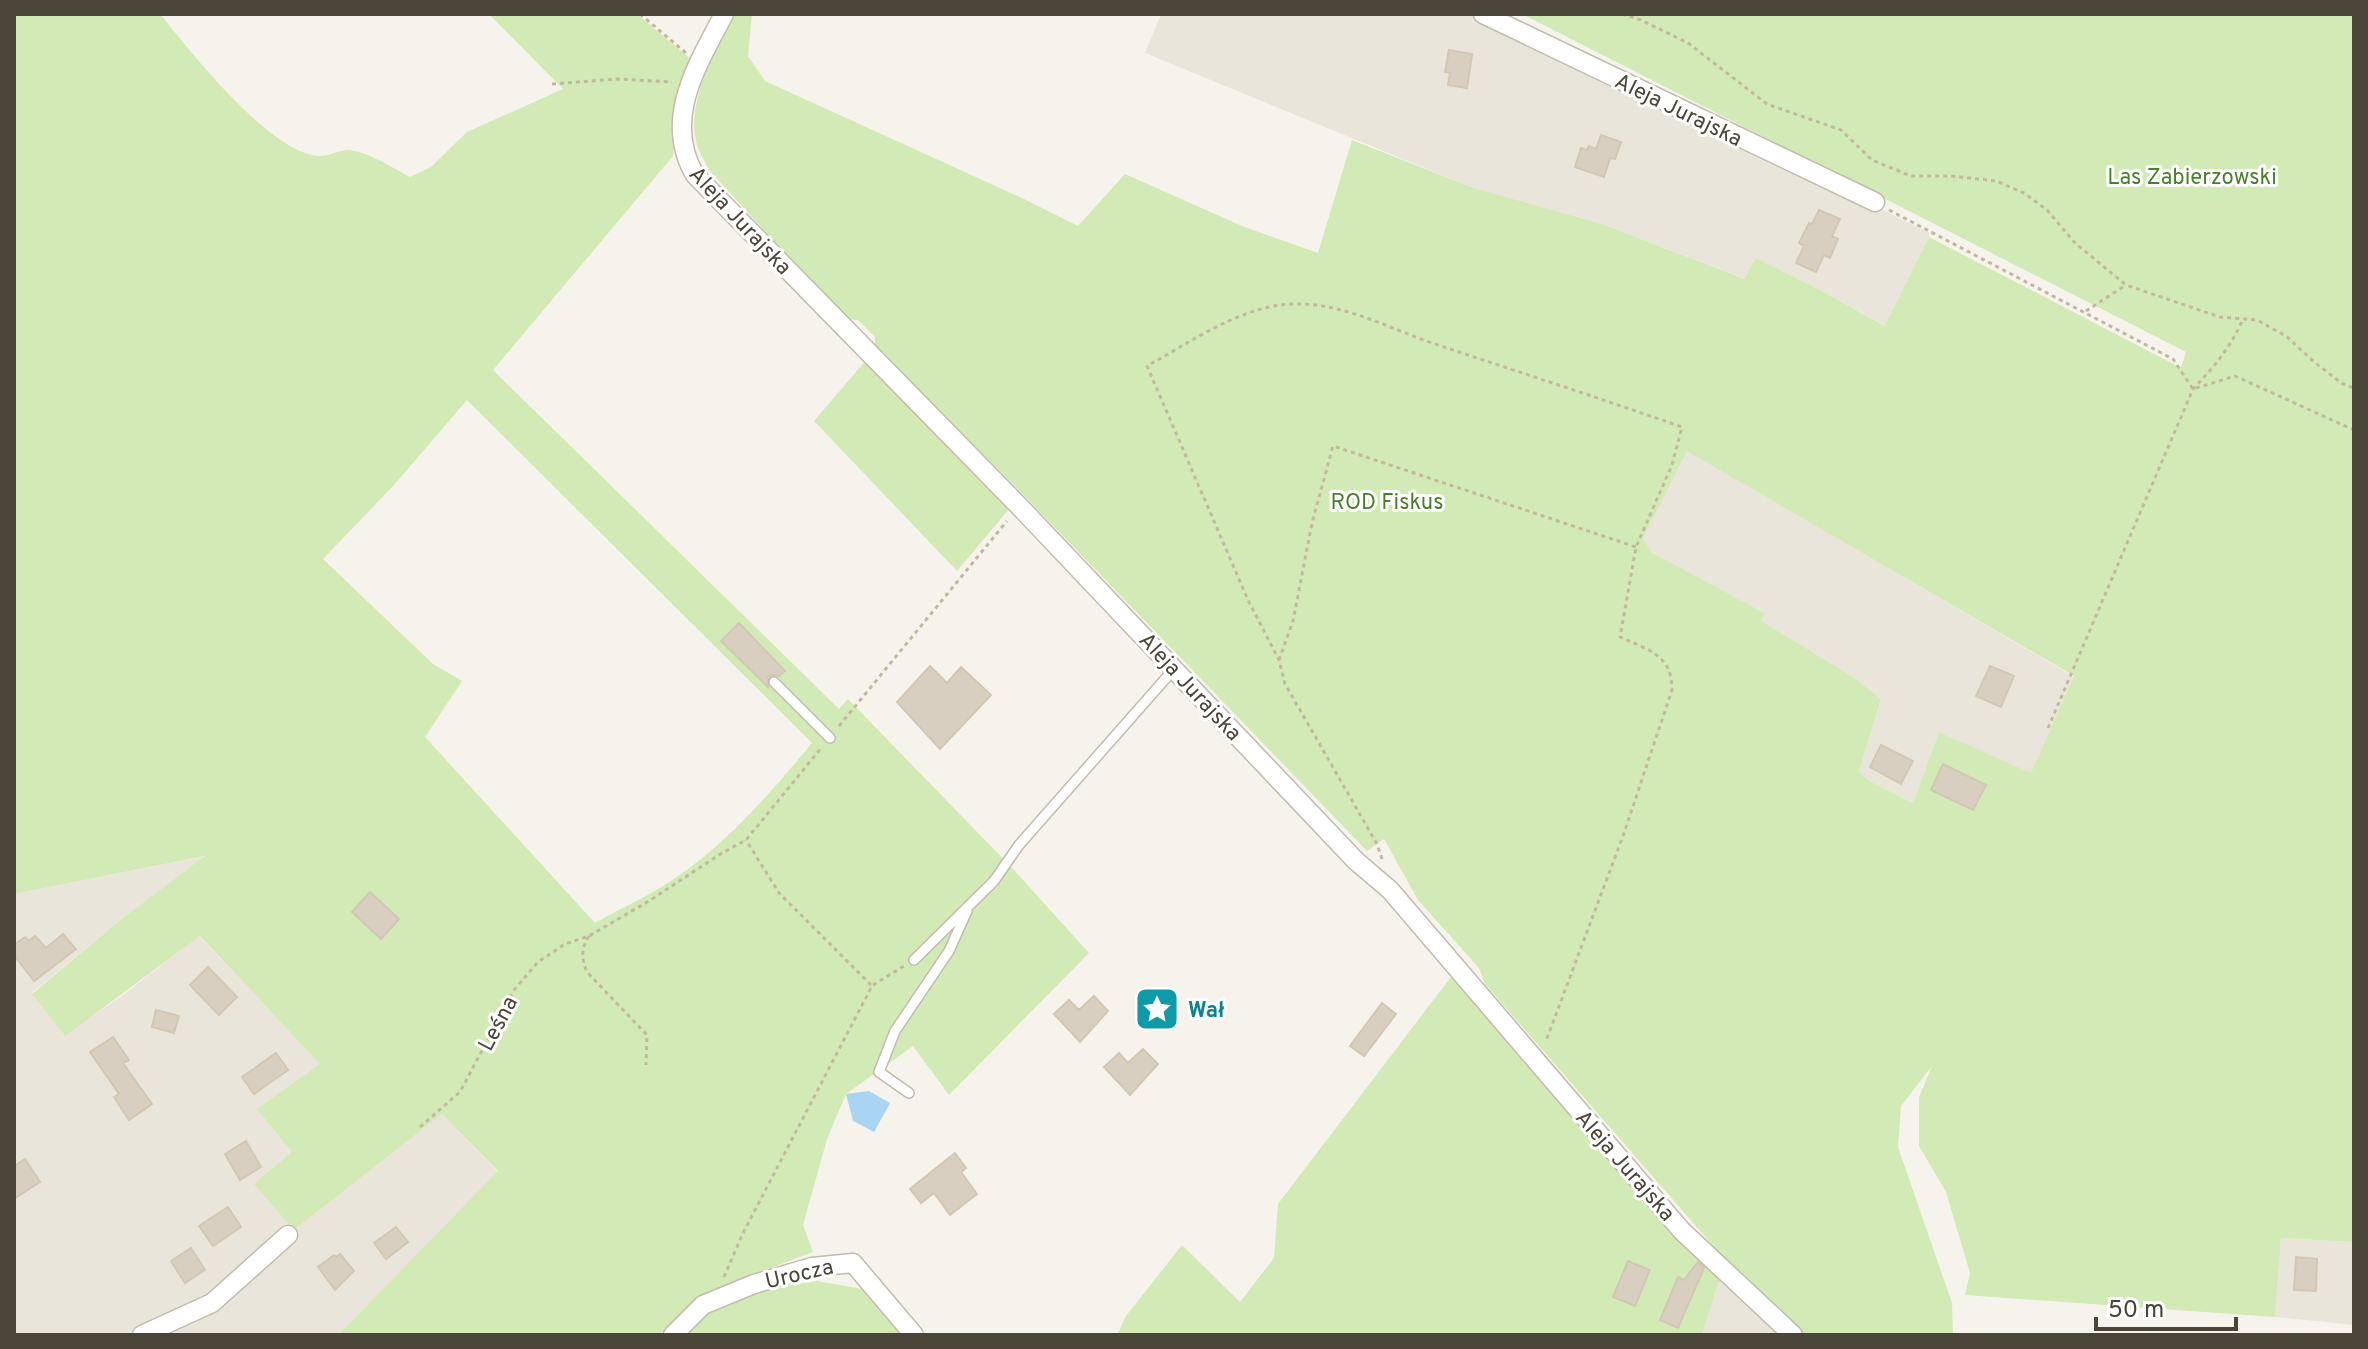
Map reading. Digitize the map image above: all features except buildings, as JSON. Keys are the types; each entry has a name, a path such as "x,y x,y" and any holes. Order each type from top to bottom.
{"street":[{"name":"Aleja Jurajska","path":"724,14 686,91 681,131 685,158 695,175 1009,495 1356,861 1390,890 1682,1231 1793,1335"},
{"name":"Aleja Jurajska","path":"1483,14 1875,202"},
{"path":"142,1335 212,1303 288,1235"},
{"name":"Urocza","path":"673,1335 703,1305 754,1284 812,1267 853,1263 914,1335"}],"lane":[{"path":"914,960 994,881 1019,845 1174,669"},
{"path":"774,682 830,738"},
{"path":"909,1093 879,1072 895,1031 949,951 970,905"}],"path":[{"path":"640,14 698,63"},
{"path":"1622,14 1688,43 1767,104 1841,130 1872,160 1911,176 1996,181 2024,193 2047,210 2075,243 2126,285 2220,317 2257,320 2286,336 2314,362 2343,384 2354,388"},
{"path":"552,84 617,79 690,83"},
{"path":"1875,202 2173,359 2193,389"},
{"path":"2086,311 2126,285"},
{"path":"1390,890 1389,877 1377,844 1285,684 1279,660 1248,600 1147,366 1245,313 1281,305 1318,306 1369,317 1428,341 1682,427 1672,465 1636,547 1620,637 1660,656 1672,672 1672,690 1623,836 1537,1061"},
{"path":"2048,728 2193,389 2226,352 2243,319"},
{"path":"2193,389 2235,376 2354,430"},
{"path":"1279,660 1293,621 1312,523 1333,446 1636,547"},
{"path":"746,840 779,893 872,986"},
{"name":"Leśna","path":"420,1127 460,1092 514,990 538,962 565,944 589,936 582,948 582,960 587,972 647,1035 646,1065"},
{"path":"721,1282 743,1233 872,986 914,960"}],"shaded area":[{"path":"1161,14 1487,14 1929,233 1929,237 1886,326 1754,259 1746,279 1602,224 1471,187 1145,53"},
{"path":"1687,450 2074,677 2031,774 1939,732 1913,803 1866,779 1859,771 1881,699 1853,677 1760,621 1763,613 1651,552 1642,538"},
{"path":"207,856 119,921 32,993 64,1035 122,996 199,936 321,1064 292,1152 294,1230 442,1114 498,1172 338,1335 14,1335 14,894"},
{"path":"2281,1238 2354,1242 2354,1325 2275,1317"},
{"path":"1721,1274 1781,1335 1702,1335"}],"green space":[{"path":"14,14 160,14 232,97 277,137 298,150 318,156 348,150 364,154 410,177 431,167 467,132 563,89 489,14 637,14 692,60 679,96 673,156 493,370 839,709 848,699 1014,870 1089,953 949,1095 913,1046 846,1094 827,1139 803,1225 813,1252 749,1276 697,1301 659,1335 338,1335 498,1171 442,1114 294,1230 254,1184 292,1152 257,1109 320,1064 200,936 65,1036 32,994 119,921 205,856 14,894","holes":["467,400 812,743 751,813 700,860 661,887 595,923 425,737 462,681 433,664 323,559 394,485"]},
{"path":"731,14 752,14 748,56 765,81 1078,226 1125,174 1242,226 1318,253 1352,140 1471,187 1602,224 1745,279 1755,258 1885,326 1929,237 2181,368 2186,352 1522,14 2354,14 2354,1242 2281,1238 2275,1317 1965,1295 1970,1273 1946,1192 1919,1146 1919,1097 1932,1066 1901,1106 1898,1147 1952,1303 1953,1335 1803,1335 1743,1280 1485,984 1479,968 1418,900 1384,839 1367,851 1009,480 875,349 875,337 858,320 845,319 709,170 696,141 695,110 704,76","holes":["1687,451 2074,676 2031,773 1939,732 1913,803 1866,779 1859,771 1881,699 1853,677 1761,621 1764,613 1651,552 1643,538"]},
{"path":"867,359 1010,508 957,571 814,421"},
{"path":"1454,973 1508,1037 1519,1057 1660,1219 1721,1274 1702,1335 1117,1335 1126,1316 1182,1245 1240,1302 1274,1258 1278,1204"},
{"path":"817,1281 868,1290 905,1335 681,1335 710,1308 779,1287"}],"water":[{"path":"869,1091 890,1103 874,1132 853,1121 846,1094"}],"place":[{"name":"Wał","path":"1157,1009"}],"park label":[{"name":"Las Zabierzowski","path":"2192,176"},
{"name":"ROD Fiskus","path":"1387,501"}]}
